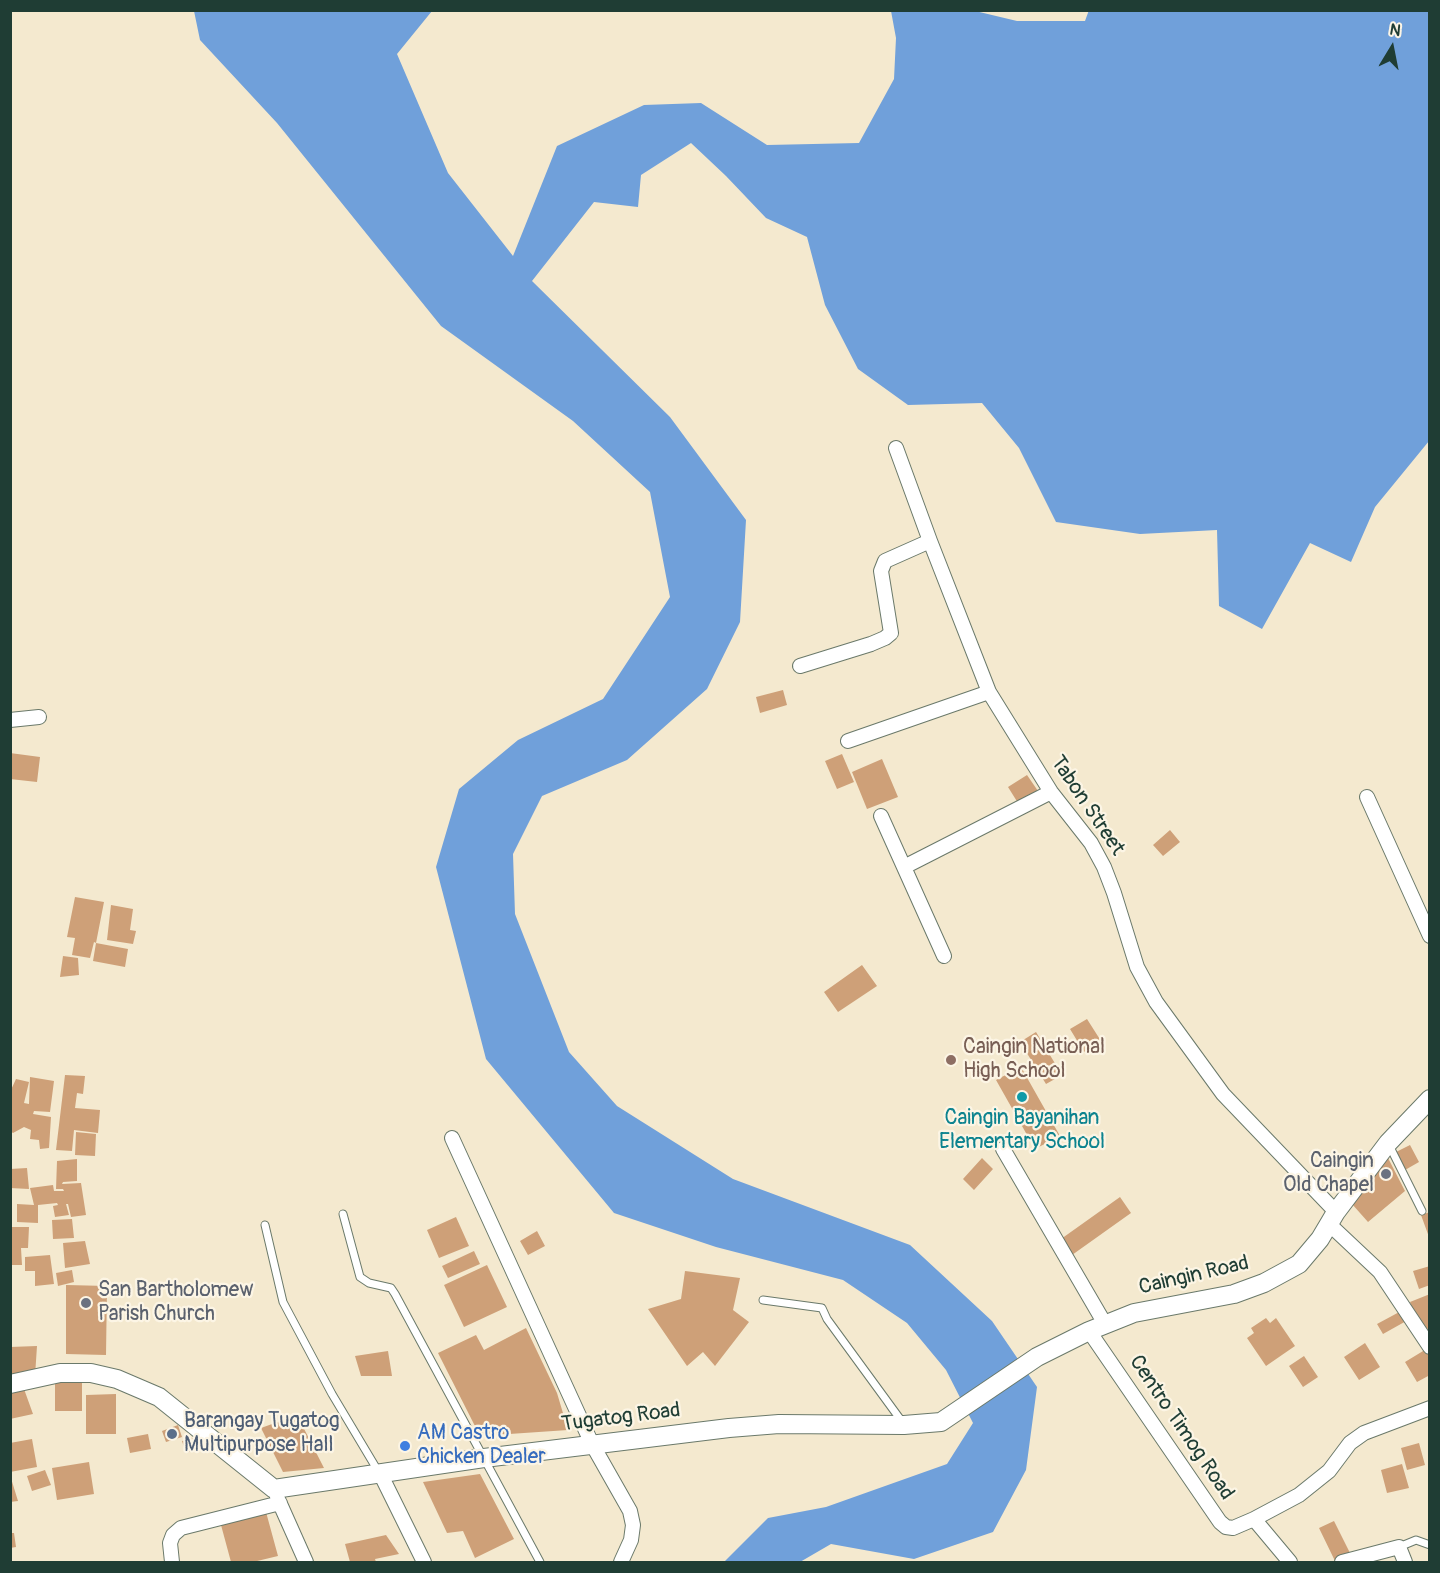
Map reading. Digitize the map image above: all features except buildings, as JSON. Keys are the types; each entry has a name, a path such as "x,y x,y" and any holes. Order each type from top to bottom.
{"street":[{"name":"Tabon Street","path":"896,447 989,692 1050,792 1091,843 1104,867 1137,967 1156,1002 1223,1094 1380,1272 1430,1347"},
{"path":"800,666 871,644 891,633 881,571 885,561 930,541"},
{"path":"848,741 989,692"},
{"path":"10,720 39,717"},
{"path":"904,867 1050,792"},
{"path":"1367,797 1425,911 1430,936"},
{"path":"881,816 944,956"},
{"name":"Caingin Road","path":"952,1415 1037,1357 1097,1327 1134,1313 1234,1294 1264,1283 1299,1264 1320,1239 1332,1218 1388,1143 1430,1099"},
{"path":"452,1138 592,1444 630,1511 633,1525 631,1540 621,1563"},
{"name":"Centro Timog Road","path":"1003,1149 1097,1327 1220,1522 1226,1527 1233,1528 1254,1519 1299,1495 1329,1471 1350,1443 1365,1433 1430,1408"},
{"path":"10,1384 60,1374 91,1373 117,1379 159,1397 277,1496 306,1563"},
{"name":"Tugatog Road","path":"277,1496 380,1473 592,1444 779,1424 904,1425 941,1422 952,1415"},
{"path":"380,1473 424,1563"},
{"path":"172,1563 170,1543 173,1535 181,1528 277,1496"},
{"path":"1254,1519 1290,1563"},
{"path":"1342,1563 1399,1547 1405,1563"}],"lane":[{"path":"1388,1143 1422,1211"},
{"path":"343,1214 360,1277 369,1283 391,1288 395,1294 540,1563"},
{"path":"266,1225 283,1302 332,1394 380,1473"},
{"path":"763,1300 822,1308 827,1319 904,1425"},
{"path":"1399,1547 1416,1540 1430,1545"}],"water":[{"path":"971,10 1017,21 1085,21 1089,10 1429,11 1429,441 1375,507 1351,562 1310,543 1262,629 1219,606 1217,530 1140,534 1056,522 1019,448 982,403 908,405 858,369 825,305 807,237 766,218 691,143 641,175 638,207 594,202 532,281 670,417 746,520 740,622 707,689 627,760 542,796 513,854 515,914 569,1052 617,1106 733,1179 910,1245 992,1321 1037,1387 1026,1470 993,1532 914,1559 831,1544 800,1562 724,1562 768,1518 826,1507 947,1464 973,1423 946,1370 907,1323 843,1280 716,1247 614,1213 486,1059 436,867 459,789 518,740 603,699 670,597 650,492 573,421 441,326 277,123 200,40 194,11 432,11 397,54 448,173 513,256 557,146 644,105 701,103 767,145 859,143 894,79 896,38 891,11"}],"place":[{"name":"Caingin National High School","path":"951,1060"},
{"name":"Caingin Bayanihan Elementary School","path":"1022,1097"},
{"name":"Caingin Old Chapel","path":"1386,1174"},
{"name":"San Bartholomew Parish Church","path":"86,1303"},
{"name":"Barangay Tugatog Multipurpose Hall","path":"172,1434"},
{"name":"AM Castro Chicken Dealer","path":"405,1446"}]}
